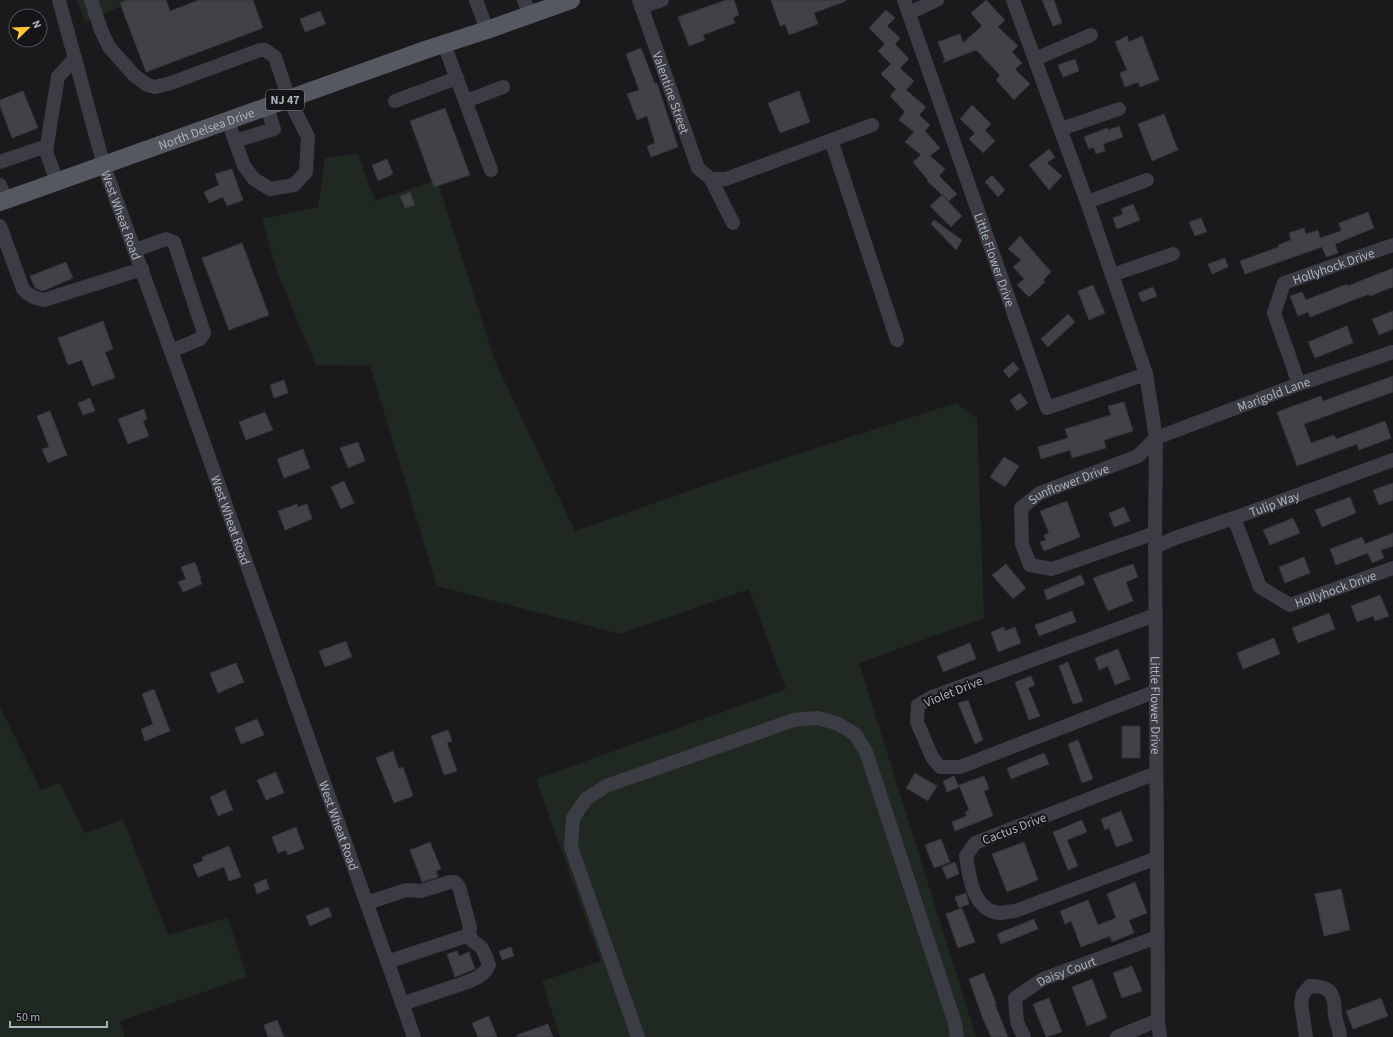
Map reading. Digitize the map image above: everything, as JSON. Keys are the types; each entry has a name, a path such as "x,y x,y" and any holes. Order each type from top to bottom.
{"main road":[{"name":"North Delsea Drive","path":"2,196 57,182 104,166 289,99 487,30 527,7 571,0"}],"street":[{"name":"West Wheat Road","path":"59,0 104,166 142,269 414,1037"},
{"path":"91,0 109,47 134,75 147,84 155,87 171,83 260,50 265,50 275,57 289,99 308,137 306,172 294,186 270,189 254,179 244,166 228,121"},
{"path":"476,0 487,30"},
{"path":"640,3 662,0"},
{"name":"Little Flower Drive","path":"937,0 906,6 1047,408 1146,374"},
{"name":"Little Flower Drive","path":"1013,0 1087,202 1146,374 1156,438 1156,773 1158,1020 1160,1037"},
{"name":"Valentine Street","path":"640,3 698,168 711,179 733,223"},
{"path":"1035,59 1091,35"},
{"path":"444,44 491,170"},
{"path":"57,182 46,151 58,77 75,58"},
{"path":"395,100 457,78"},
{"path":"466,101 503,87"},
{"path":"235,140 274,129 267,107"},
{"path":"1061,129 1120,109"},
{"path":"711,179 726,179 872,125"},
{"path":"831,140 897,340"},
{"path":"0,162 41,148 46,151"},
{"path":"1087,202 1147,180"},
{"path":"0,226 23,289 27,294 34,298 44,300 142,269"},
{"path":"135,250 166,239 174,242 204,333 200,339 171,351"},
{"name":"Hollyhock Drive","path":"1299,384 1274,313 1284,283 1393,245"},
{"path":"1112,275 1173,254"},
{"name":"Marigold Lane","path":"1156,438 1299,384 1393,352"},
{"name":"Sunflower Drive","path":"1155,540 1052,569 1030,565 1022,544 1022,508 1040,493 1138,456 1156,438"},
{"name":"Tulip Way","path":"1155,540 1175,538 1393,460"},
{"name":"Hollyhock Drive","path":"1234,518 1260,588 1290,605 1393,568"},
{"name":"Violet Drive","path":"1156,615 932,697 918,705 917,722 932,757 940,767 960,767 1156,691"},
{"path":"638,1037 571,847 573,818 586,799 606,786 794,720 817,718 836,723 855,734 866,752 955,1023 957,1037"},
{"name":"Cactus Drive","path":"1156,773 975,843 966,856 969,875 976,898 987,909 1000,913 1015,911 1157,858"},
{"path":"367,903 406,890 421,891 450,882 455,882 459,887 470,927 469,935 473,941 482,948 486,956 489,966 486,972 470,981 402,1004"},
{"path":"388,962 469,935"},
{"name":"Daisy Court","path":"1024,1037 1017,1022 1015,998 1044,979 1158,937"},
{"path":"1306,1037 1301,1003 1303,994 1310,986 1320,986 1330,991 1334,1001 1335,1015 1340,1030 1340,1037"},
{"path":"1117,1037 1158,1020"}],"shaded area":[{"path":"77,0 136,0 85,22"},
{"path":"358,154 375,201 437,180 495,361 575,531 752,469 956,403 977,418 984,618 859,663 976,1037 560,1037 542,981 601,961 536,779 786,689 749,589 620,634 437,586 370,366 316,365 277,271 262,219 318,207 325,158"},
{"path":"0,707 41,790 60,783 85,833 123,819 168,935 228,918 247,977 120,1021 125,1037 0,1037"}],"building":[{"path":"127,0 166,0 170,11 199,0 253,0 263,28 146,72 120,3"},
{"path":"726,0 734,0 739,15 733,18 735,23 703,35 705,40 689,46 678,17"},
{"path":"771,0 846,1 814,13 818,24 789,35 785,24 780,26"},
{"path":"986,0 1005,20 998,27 1018,46 1012,52 1022,63 1015,69 1030,84 1014,100 996,80 1000,75 976,50 942,63 945,60 938,42 960,34 963,43 982,26 971,13"},
{"path":"1042,0 1054,0 1062,23 1053,26"},
{"path":"886,10 895,18 887,26 900,38 895,44 909,59 900,68 914,81 906,90 926,107 919,115 930,125 925,131 940,148 930,156 945,169 939,176 957,194 949,201 927,181 928,180 913,162 921,155 905,142 914,132 899,120 905,112 890,96 896,89 881,74 891,64 878,51 885,44 869,28"},
{"path":"320,11 326,24 305,32 300,19"},
{"path":"1127,36 1129,42 1142,36 1159,80 1140,87 1138,82 1125,87 1120,73 1127,70 1115,42"},
{"path":"641,48 655,84 657,83 678,147 651,157 647,146 655,143 647,116 637,120 627,94 639,90 626,54"},
{"path":"1075,59 1079,71 1063,77 1058,65"},
{"path":"23,91 38,128 12,138 0,106 0,100"},
{"path":"799,91 810,122 780,133 768,103"},
{"path":"972,105 991,124 985,130 995,141 983,153 969,139 975,133 960,119"},
{"path":"445,108 470,175 434,187 410,121"},
{"path":"1164,114 1178,150 1152,161 1138,124"},
{"path":"1119,126 1123,137 1103,144 1105,151 1096,154 1094,147 1089,149 1084,137 1107,128 1108,130"},
{"path":"1049,149 1055,157 1047,163 1062,176 1049,190 1029,165"},
{"path":"387,159 393,174 378,181 372,165"},
{"path":"232,169 243,200 227,206 223,197 209,203 204,192 219,185 215,174"},
{"path":"992,175 1005,190 998,197 985,182"},
{"path":"410,192 415,205 405,208 400,196"},
{"path":"942,195 962,216 951,227 930,206"},
{"path":"1133,204 1140,220 1117,229 1113,218 1123,214 1121,209"},
{"path":"1368,212 1374,228 1335,244 1338,253 1326,257 1322,247 1245,274 1240,261 1279,247 1278,245 1291,240 1289,233 1304,228 1306,234 1318,230 1320,238 1341,231 1339,223"},
{"path":"1201,218 1207,232 1195,236 1189,222"},
{"path":"934,220 962,240 956,250 931,224"},
{"path":"1020,236 1051,272 1043,280 1045,282 1029,297 1017,285 1024,279 1013,267 1021,260 1008,249"},
{"path":"242,243 269,315 229,330 202,258"},
{"path":"1225,258 1228,267 1212,274 1208,264"},
{"path":"66,262 73,278 43,291 35,288 30,276"},
{"path":"1393,268 1393,287 1370,296 1369,294 1310,317 1308,312 1298,316 1290,296 1302,292 1306,300 1347,284 1348,286"},
{"path":"1093,285 1105,313 1089,320 1078,291"},
{"path":"1153,287 1157,296 1142,302 1138,293"},
{"path":"1393,311 1393,329 1379,335 1372,319"},
{"path":"1068,314 1075,322 1048,347 1041,339"},
{"path":"103,321 113,349 105,352 115,378 92,386 82,360 68,365 58,338"},
{"path":"1347,326 1353,343 1315,358 1308,342"},
{"path":"1013,362 1019,369 1009,378 1003,371"},
{"path":"1393,376 1393,392 1304,424 1311,443 1334,435 1336,439 1385,421 1391,438 1359,450 1357,444 1297,466 1277,412 1321,396 1323,401"},
{"path":"284,380 288,393 274,398 270,385"},
{"path":"1020,393 1028,403 1017,411 1010,400"},
{"path":"90,398 95,411 83,415 78,403"},
{"path":"1124,402 1133,431 1104,440 1106,448 1072,458 1070,450 1041,459 1038,447 1068,438 1065,429 1111,415 1108,406"},
{"path":"144,409 147,419 143,421 149,436 128,444 118,419"},
{"path":"50,411 67,455 48,463 42,449 49,447 37,416"},
{"path":"265,412 273,430 246,440 239,422"},
{"path":"358,442 365,461 348,468 340,448"},
{"path":"303,449 310,468 284,478 277,459"},
{"path":"1004,457 1019,466 1005,487 990,477"},
{"path":"344,481 354,503 341,509 331,487"},
{"path":"1393,483 1393,500 1379,505 1373,490"},
{"path":"1350,497 1356,513 1322,527 1315,510"},
{"path":"1067,501 1080,537 1044,551 1040,542 1046,540 1044,535 1049,533 1040,511"},
{"path":"297,504 298,507 307,504 312,519 285,530 278,511"},
{"path":"1124,507 1130,521 1114,527 1109,513"},
{"path":"1293,518 1300,533 1270,545 1263,530"},
{"path":"1393,533 1393,546 1381,550 1384,558 1372,563 1368,553 1336,565 1330,549 1362,537 1365,544"},
{"path":"1304,557 1310,573 1285,583 1279,567"},
{"path":"195,562 202,584 183,592 178,582 186,579 181,567"},
{"path":"1006,564 1026,588 1013,599 992,575"},
{"path":"1133,564 1138,577 1126,582 1133,601 1108,611 1093,578"},
{"path":"1081,575 1085,584 1047,600 1044,590"},
{"path":"1380,595 1389,616 1375,621 1373,616 1357,622 1351,606"},
{"path":"1072,611 1076,622 1039,636 1035,625"},
{"path":"1329,613 1335,629 1298,643 1292,628"},
{"path":"1004,627 1005,631 1015,627 1021,643 998,652 991,632"},
{"path":"1274,638 1280,654 1243,669 1237,653"},
{"path":"346,641 352,657 325,667 319,651"},
{"path":"970,643 976,659 943,672 937,656"},
{"path":"1118,649 1130,679 1115,685 1108,666 1099,670 1095,658"},
{"path":"1068,662 1083,701 1073,704 1059,666"},
{"path":"236,663 244,682 218,693 210,673"},
{"path":"1031,676 1035,685 1028,688 1040,716 1029,720 1015,682"},
{"path":"154,689 170,731 145,741 141,729 153,724 142,694"},
{"path":"968,700 983,740 975,744 958,703"},
{"path":"257,719 264,735 241,744 235,728"},
{"path":"1122,726 1140,726 1140,758 1122,758"},
{"path":"448,730 452,741 447,743 457,771 444,775 431,736"},
{"path":"1078,740 1093,779 1082,783 1068,744"},
{"path":"393,751 399,769 403,767 413,796 394,803 376,758"},
{"path":"1044,753 1049,764 1011,779 1007,768"},
{"path":"276,772 284,793 266,800 257,780"},
{"path":"915,773 937,786 928,801 906,788"},
{"path":"954,776 959,787 947,792 943,781"},
{"path":"984,776 989,789 984,791 993,816 955,831 952,822 967,816 965,812 969,810 959,785"},
{"path":"225,790 233,810 218,816 210,797"},
{"path":"1121,811 1133,841 1116,847 1109,828 1105,830 1101,819"},
{"path":"1082,820 1087,832 1067,840 1078,866 1068,870 1053,832"},
{"path":"296,827 304,849 288,855 286,850 278,853 272,837"},
{"path":"941,839 950,862 934,868 925,845"},
{"path":"430,842 441,869 436,871 438,877 422,882 410,850"},
{"path":"1024,842 1038,880 1007,892 992,854"},
{"path":"229,846 241,877 229,881 224,867 198,877 193,865 203,861 202,857"},
{"path":"955,862 959,874 947,879 942,867"},
{"path":"266,879 269,889 257,894 254,884"},
{"path":"1135,882 1147,913 1129,920 1134,933 1112,942 1110,936 1081,947 1071,921 1065,924 1060,911 1088,900 1098,925 1116,918 1107,894"},
{"path":"1341,889 1350,930 1324,936 1315,894"},
{"path":"966,893 969,904 959,908 955,897"},
{"path":"328,907 332,916 310,926 306,916"},
{"path":"962,908 975,942 958,948 946,914"},
{"path":"1034,919 1038,929 1001,944 997,934"},
{"path":"511,947 514,956 502,960 499,951"},
{"path":"457,951 459,956 469,952 475,969 455,977 447,954"},
{"path":"1132,966 1142,991 1122,998 1113,973"},
{"path":"984,973 1008,1037 991,1037 982,1016 969,979"},
{"path":"1092,979 1107,1018 1087,1026 1072,987"},
{"path":"1049,998 1062,1032 1046,1037 1033,1004"},
{"path":"1381,998 1388,1016 1353,1029 1346,1011"},
{"path":"489,1016 497,1037 478,1037 472,1023"},
{"path":"277,1020 284,1037 268,1037 264,1025"},
{"path":"548,1024 553,1037 517,1037 517,1035"}]}
